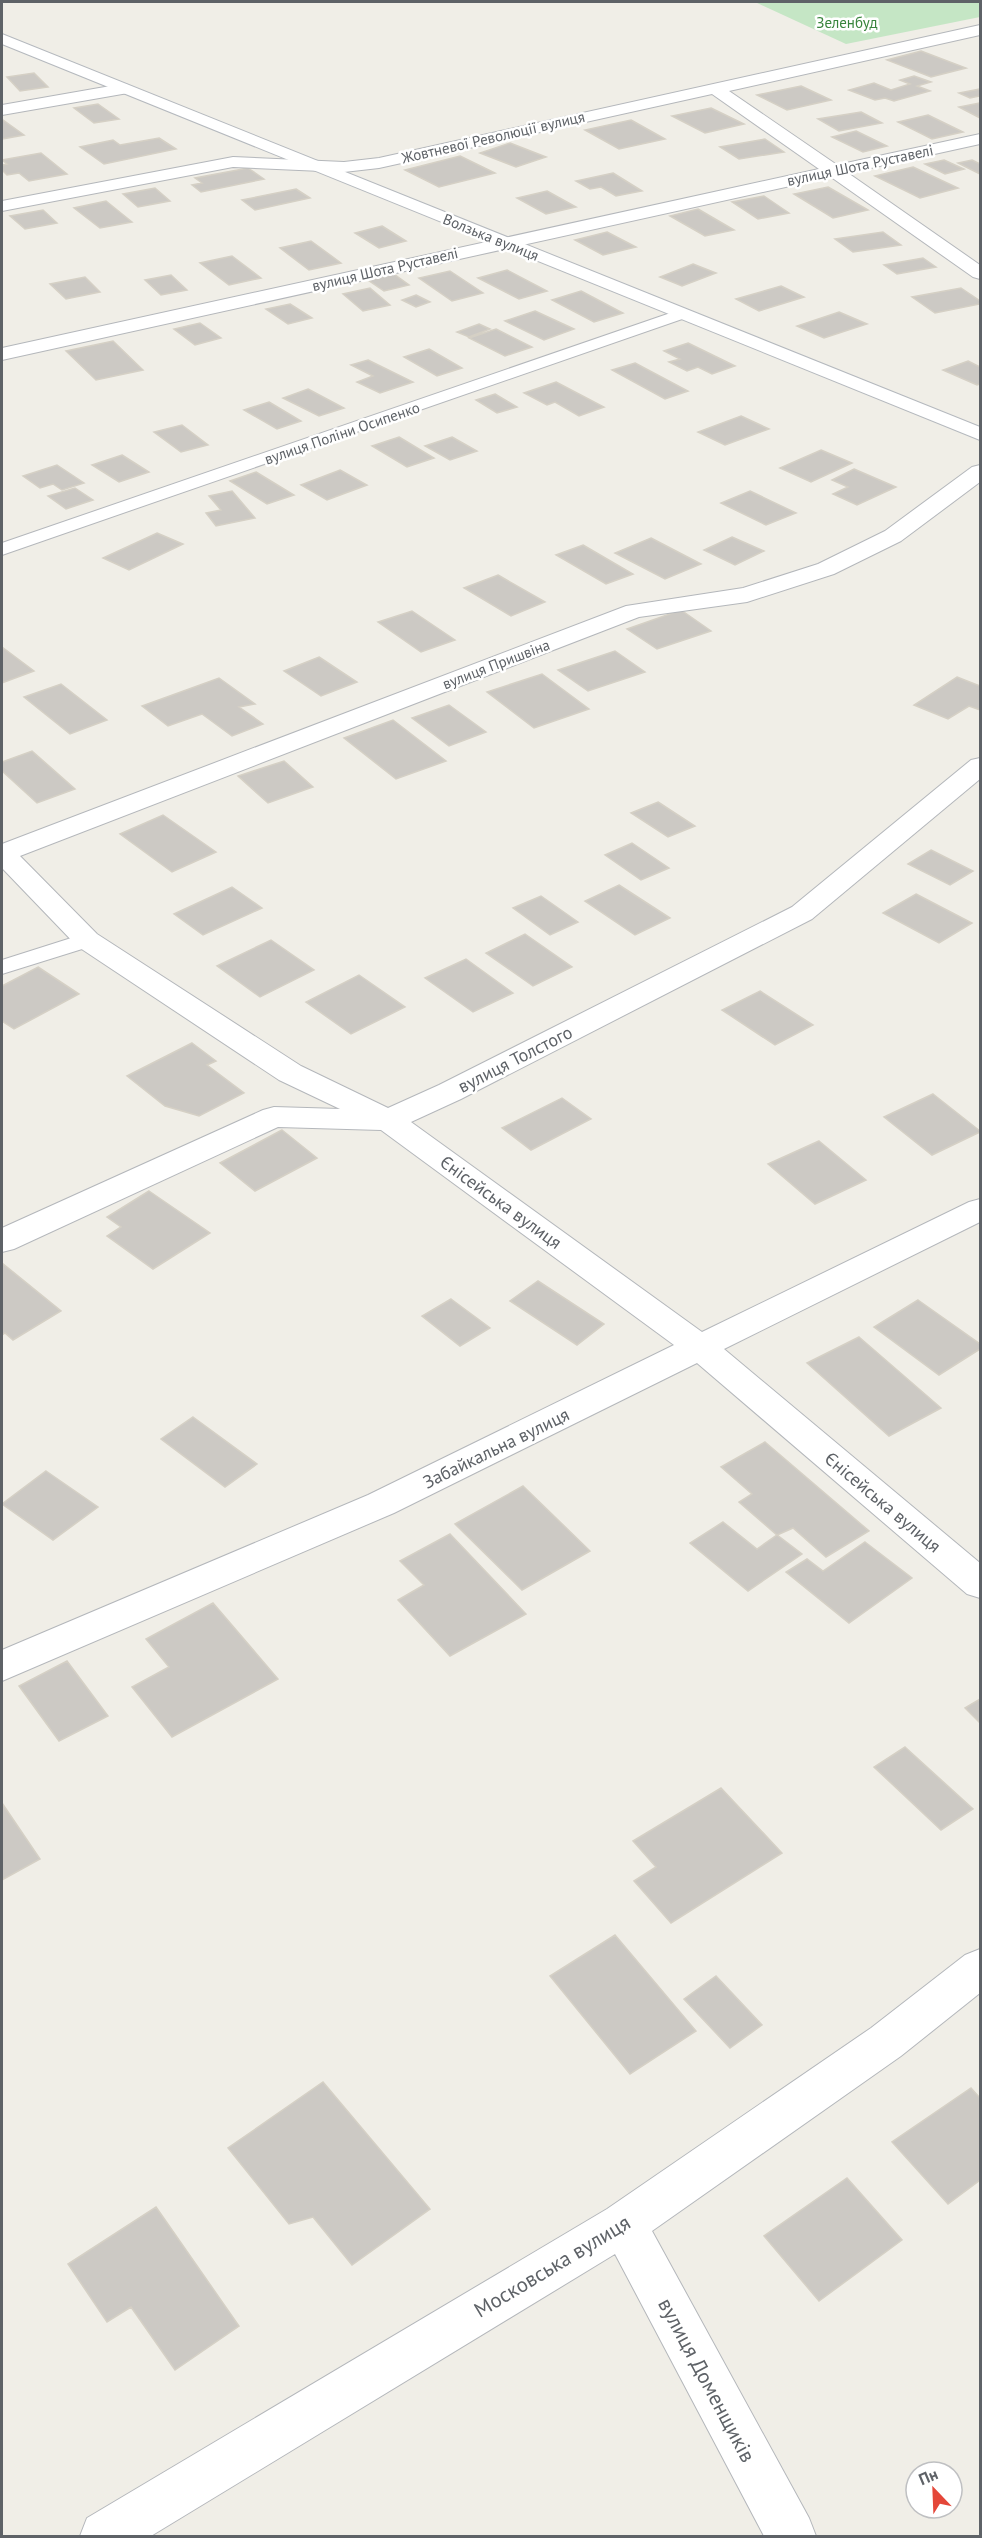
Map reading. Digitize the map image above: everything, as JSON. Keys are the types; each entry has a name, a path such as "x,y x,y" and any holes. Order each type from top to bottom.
{"street":[{"name":"Жовтневої Революції вулиця","path":"2,206 233,162 344,167 379,163 713,87 981,30"},
{"name":"Волзька вулиця","path":"2,39 981,434"},
{"path":"713,87 981,273"},
{"path":"2,110 122,88"},
{"name":"вулиця Шота Руставелі","path":"2,354 981,139"},
{"name":"вулиця Пришвіна","path":"2,853 634,611 747,595 826,569 893,536 981,472"},
{"name":"вулиця Толстого","path":"2,1241 274,1117 388,1119 450,1092 801,913 981,766"},
{"name":"Єнісейська вулиця","path":"2,853 87,940 290,1073 388,1119 701,1348 981,1584"},
{"name":"Забайкальна вулиця","path":"2,1666 381,1504 981,1209"},
{"name":"Московська вулиця","path":"105,2536 623,2224 886,2042 981,1968"},
{"name":"вулиця Доменщиків","path":"623,2224 791,2536"}],"lane":[{"name":"вулиця Поліни Осипенко","path":"2,549 682,314"},
{"path":"2,968 87,940"}],"green space":[{"name":"Зеленбуд","path":"755,2 980,2 980,17 846,44"}],"building":[{"path":"921,51 966,68 931,77 887,60"},
{"path":"34,73 48,87 20,91 7,77"},
{"path":"914,76 931,82 917,86 930,91 894,101 885,98 875,100 849,90 874,83 891,90 910,84 900,80"},
{"path":"801,86 831,100 787,110 757,95"},
{"path":"980,89 980,96 970,98 959,93"},
{"path":"980,103 980,118 959,107"},
{"path":"98,104 119,119 94,123 74,108"},
{"path":"711,108 744,124 705,133 672,116"},
{"path":"861,112 882,123 839,131 818,119"},
{"path":"928,115 963,132 932,139 898,122"},
{"path":"3,120 24,135 2,139"},
{"path":"631,120 665,139 619,149 585,130"},
{"path":"856,131 887,146 863,152 832,137"},
{"path":"159,138 176,149 104,164 80,147 113,140 120,145"},
{"path":"765,139 784,152 739,159 720,147"},
{"path":"510,143 546,157 516,167 480,153"},
{"path":"41,153 67,174 29,181 19,173 7,175 2,170 2,165 7,164 2,160"},
{"path":"460,156 495,173 439,187 405,170"},
{"path":"944,160 964,169 945,174 925,164"},
{"path":"972,160 980,164 980,174 958,163"},
{"path":"913,167 958,188 920,198 875,176"},
{"path":"248,168 264,179 201,192 192,185 202,183 195,178"},
{"path":"613,173 642,191 616,196 601,187 590,189 576,181"},
{"path":"828,187 868,210 833,218 794,194"},
{"path":"155,188 170,201 138,207 123,194"},
{"path":"296,189 310,198 255,210 242,200"},
{"path":"547,191 576,207 546,214 517,198"},
{"path":"764,196 789,213 758,219 732,202"},
{"path":"106,201 132,222 100,228 74,208"},
{"path":"698,209 734,230 705,236 670,216"},
{"path":"43,210 57,223 25,229 10,216"},
{"path":"382,226 406,241 379,248 355,233"},
{"path":"607,232 636,247 603,255 575,240"},
{"path":"883,232 901,245 853,252 835,239"},
{"path":"311,241 341,263 309,270 280,248"},
{"path":"232,256 261,278 229,285 200,263"},
{"path":"923,258 936,267 897,274 884,265"},
{"path":"693,264 716,273 682,286 660,277"},
{"path":"507,270 547,291 519,299 478,278"},
{"path":"450,271 483,293 452,301 419,278"},
{"path":"394,274 409,285 384,291 368,280"},
{"path":"171,275 187,290 161,295 145,280"},
{"path":"85,277 100,292 66,299 50,284"},
{"path":"781,286 804,297 759,311 736,299"},
{"path":"370,288 390,305 363,311 343,294"},
{"path":"961,288 980,301 980,304 935,313 912,297"},
{"path":"581,291 623,313 594,322 552,300"},
{"path":"416,295 430,302 416,307 402,300"},
{"path":"290,304 312,318 288,324 266,309"},
{"path":"535,311 574,329 544,340 505,321"},
{"path":"839,312 867,324 824,338 797,326"},
{"path":"200,323 221,338 195,345 174,329"},
{"path":"479,324 490,329 469,337 457,332"},
{"path":"496,329 532,347 505,356 469,338"},
{"path":"113,341 143,370 96,380 66,351"},
{"path":"688,343 735,366 712,374 698,367 687,371 669,362 680,359 664,351"},
{"path":"429,349 462,368 437,376 404,357"},
{"path":"368,360 413,382 380,393 357,382 373,376 351,365"},
{"path":"968,361 980,367 980,384 977,385 943,370"},
{"path":"635,363 688,391 665,399 612,370"},
{"path":"556,382 604,407 579,416 555,402 547,405 524,393"},
{"path":"308,389 344,408 319,416 283,398"},
{"path":"495,394 517,407 497,413 476,400"},
{"path":"269,402 301,421 277,429 244,410"},
{"path":"741,416 769,429 725,445 698,432"},
{"path":"182,425 208,445 181,452 154,432"},
{"path":"399,437 434,458 407,467 372,446"},
{"path":"452,437 477,451 450,460 425,446"},
{"path":"821,450 852,463 811,482 780,468"},
{"path":"122,455 149,472 119,482 92,465"},
{"path":"57,465 84,483 62,490 53,484 40,488 23,476"},
{"path":"854,469 896,487 857,505 833,494 848,487 832,480"},
{"path":"340,470 367,485 327,500 301,485"},
{"path":"256,472 294,495 267,504 230,481"},
{"path":"75,488 93,500 66,509 48,496"},
{"path":"232,491 255,518 216,526 206,513 221,510 209,496"},
{"path":"750,491 796,513 766,525 721,503"},
{"path":"157,533 183,544 129,570 103,558"},
{"path":"732,537 764,551 735,565 704,550"},
{"path":"651,538 701,564 665,579 615,553"},
{"path":"583,545 633,574 606,584 556,555"},
{"path":"498,575 545,602 511,616 464,588"},
{"path":"681,610 711,631 657,649 627,629"},
{"path":"412,611 455,640 421,652 378,622"},
{"path":"2,647 34,671 2,683"},
{"path":"615,651 645,672 588,691 558,670"},
{"path":"319,657 357,682 321,696 284,671"},
{"path":"542,674 589,709 534,728 487,692"},
{"path":"957,677 980,686 980,710 969,706 948,719 914,705"},
{"path":"219,678 255,704 239,707 263,724 232,736 202,714 168,726 142,706"},
{"path":"61,684 107,720 70,734 24,697"},
{"path":"449,705 486,732 449,746 412,718"},
{"path":"393,720 446,761 396,779 344,738"},
{"path":"32,751 75,789 37,803 2,771 2,762"},
{"path":"284,761 313,787 268,803 238,776"},
{"path":"658,802 695,826 668,837 631,813"},
{"path":"163,815 216,852 172,872 120,834"},
{"path":"632,843 669,868 641,880 605,855"},
{"path":"931,850 973,871 950,885 908,864"},
{"path":"619,885 670,918 635,935 585,901"},
{"path":"232,887 262,908 203,935 174,914"},
{"path":"916,894 972,923 939,943 883,913"},
{"path":"541,896 578,922 550,935 513,908"},
{"path":"525,934 572,967 533,986 486,953"},
{"path":"271,940 314,970 260,997 217,966"},
{"path":"466,959 513,993 473,1012 425,978"},
{"path":"38,967 79,994 14,1029 2,1021 2,986"},
{"path":"359,975 405,1007 351,1034 306,1002"},
{"path":"760,991 813,1025 775,1045 722,1010"},
{"path":"192,1043 216,1061 207,1065 244,1093 199,1116 165,1106 127,1076"},
{"path":"933,1094 980,1132 932,1155 884,1117"},
{"path":"562,1098 591,1119 531,1150 502,1128"},
{"path":"282,1130 317,1158 255,1191 220,1163"},
{"path":"819,1141 866,1180 815,1204 768,1164"},
{"path":"149,1191 210,1233 153,1269 107,1236 121,1227 107,1217"},
{"path":"2,1263 61,1311 13,1340 5,1333 2,1335"},
{"path":"538,1281 604,1324 577,1345 510,1301"},
{"path":"451,1299 490,1328 460,1346 422,1316"},
{"path":"918,1300 980,1344 980,1349 939,1375 874,1327"},
{"path":"859,1337 941,1408 889,1436 807,1363"},
{"path":"193,1417 257,1464 225,1487 161,1439"},
{"path":"765,1442 869,1531 826,1557 793,1528 777,1535 739,1502 752,1494 721,1467"},
{"path":"46,1471 98,1507 53,1540 2,1504"},
{"path":"523,1486 590,1551 522,1590 455,1524"},
{"path":"723,1522 757,1549 777,1535 802,1554 748,1591 690,1543"},
{"path":"450,1534 526,1614 450,1656 398,1600 424,1585 400,1561"},
{"path":"865,1542 912,1578 849,1623 786,1572 807,1559 823,1571"},
{"path":"213,1603 278,1679 172,1737 132,1687 169,1667 146,1639"},
{"path":"67,1661 108,1716 59,1741 19,1686"},
{"path":"980,1699 980,1723 965,1708"},
{"path":"905,1747 973,1809 941,1830 874,1767"},
{"path":"721,1788 782,1853 671,1923 634,1881 656,1867 633,1841"},
{"path":"2,1803 40,1859 2,1880"},
{"path":"615,1935 696,2031 630,2074 550,1976"},
{"path":"716,1976 762,2025 730,2048 684,1999"},
{"path":"323,2082 430,2209 352,2265 313,2217 289,2224 228,2148"},
{"path":"971,2088 980,2098 980,2180 948,2204 892,2142"},
{"path":"847,2178 902,2240 819,2301 764,2236"},
{"path":"156,2207 239,2326 175,2370 131,2307 107,2322 68,2264"}]}
